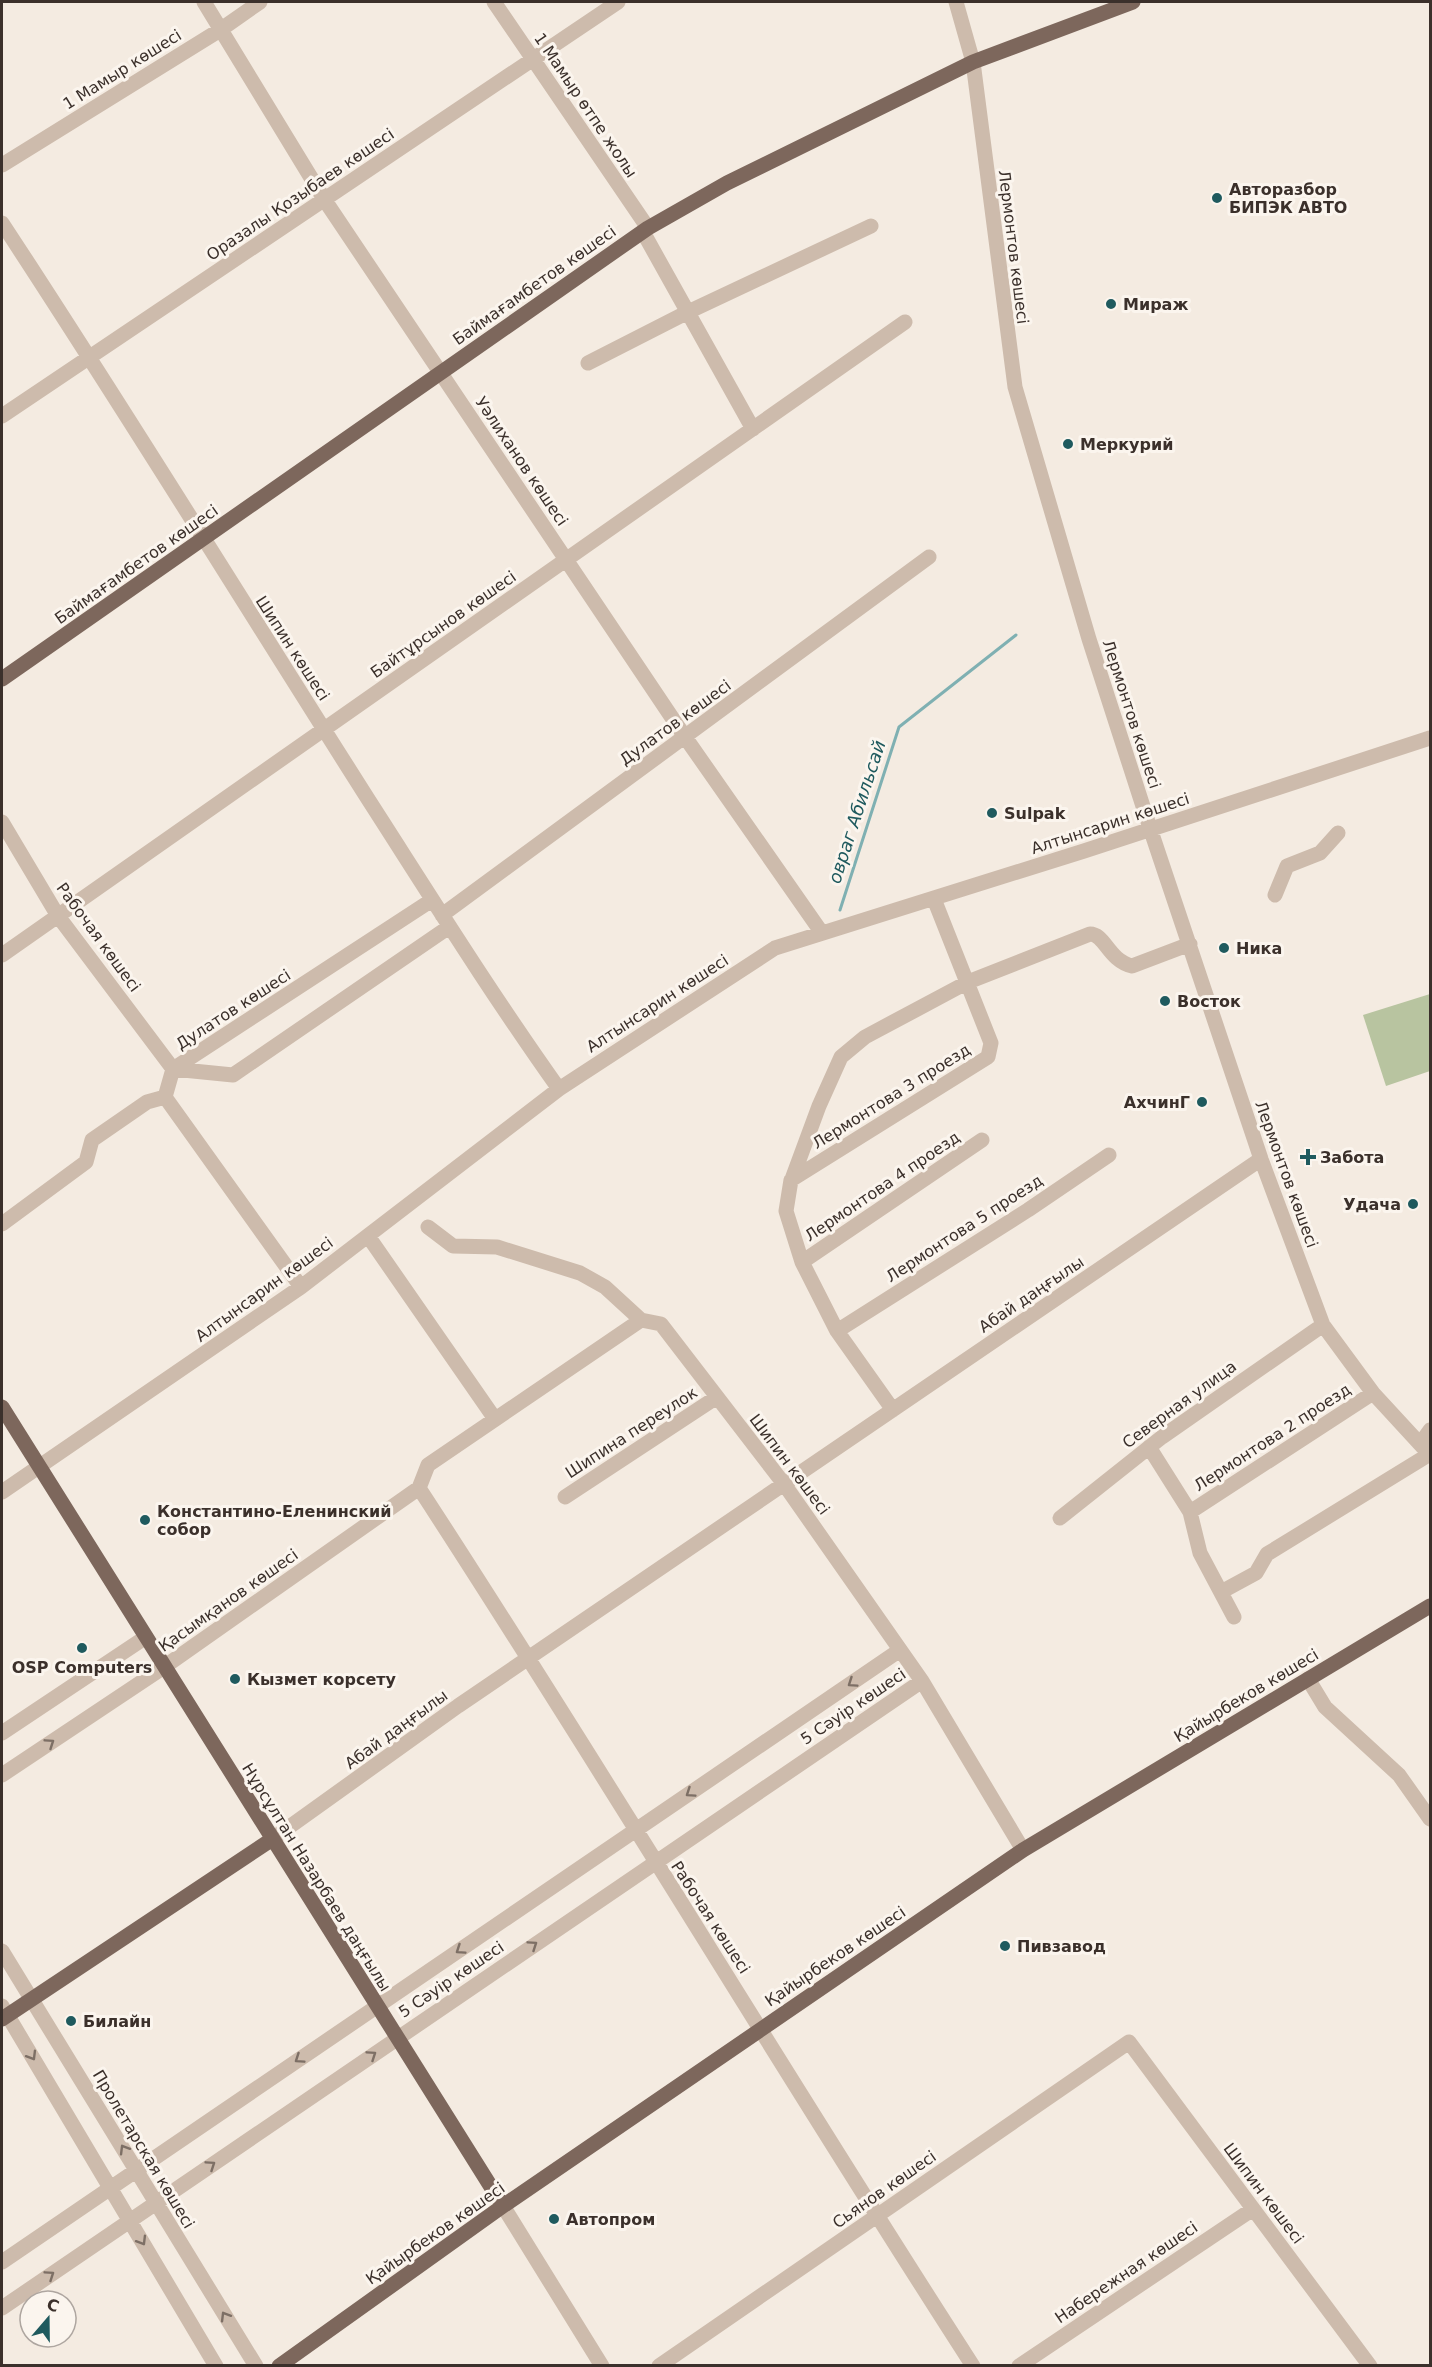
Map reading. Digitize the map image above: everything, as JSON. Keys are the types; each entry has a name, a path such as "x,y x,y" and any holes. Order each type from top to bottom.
{"main road":[{"name":"Баймағамбетов көшесі","path":"2,679 646,230 727,183 973,62 1133,2"},
{"name":"Нұрсұлтан Назарбаев даңғылы","path":"2,1407 271,1840 503,2206"},
{"name":"Қайырбеков көшесі","path":"279,2366 503,2206 1023,1850 1431,1606"},
{"name":"Абай даңғылы","path":"3,2013 32,1998 271,1840"}],"street":[{"name":"Уәлиханов көшесі","path":"204,2 324,199 685,736 822,933"},
{"name":"1 Мамыр көшесі","path":"2,165 220,30 260,2"},
{"name":"1 Мамыр өтпе жолы","path":"494,2 646,230 688,312 753,429"},
{"name":"Оразалы Қозыбаев көшесі","path":"2,416 618,2"},
{"name":"Лермонтов көшесі","path":"956,2 973,62 1016,387 1089,639 1150,828 1261,1159 1323,1325 1373,1393 1427,1451"},
{"name":"Шипин көшесі","path":"2,223 90,357 202,539 500,1006 559,1089"},
{"path":"588,363 688,312 871,226"},
{"name":"Байтұрсынов көшесі","path":"2,955 905,322"},
{"name":"Дулатов көшесі","path":"169,1082 233,1075 446,921 685,736 929,557"},
{"name":"Алтынсарин көшесі","path":"2,1492 301,1287 559,1089 775,948 934,899 1431,738"},
{"name":"Рабочая көшесі","path":"2,822 58,916 169,1082 301,1287"},
{"path":"1275,896 1287,866 1320,853 1338,833"},
{"name":"Лермонтова 3 проезд","path":"792,1179 988,1056 991,1043 934,899"},
{"name":"Дулатов көшесі","path":"2,1224 86,1162 92,1140 147,1102 169,1082 432,900"},
{"path":"893,1410 837,1331 802,1262 786,1211 792,1179 819,1106 841,1057 865,1037 968,982 1090,934 1099,938 1116,960 1132,966 1190,944"},
{"name":"Лермонтова 4 проезд","path":"802,1262 982,1140"},
{"name":"Лермонтова 5 проезд","path":"837,1331 1028,1210 1109,1155"},
{"name":"Абай даңғылы","path":"271,1840 529,1658 1261,1159"},
{"name":"Шипин көшесі","path":"428,1227 453,1246 497,1247 580,1273 605,1287 641,1320 661,1324 784,1484 922,1681 1023,1850"},
{"path":"368,1236 495,1419"},
{"name":"Қасымқанов көшесі","path":"2,1775 164,1667 419,1488 428,1465 641,1320"},
{"name":"Северная улица","path":"1060,1518 1149,1447 1323,1325"},
{"name":"Лермонтова 2 проезд","path":"1190,1512 1373,1393"},
{"name":"Шипина переулок","path":"565,1497 717,1397"},
{"path":"1221,1592 1256,1573 1267,1554 1427,1451 1431,1430"},
{"path":"1149,1447 1190,1512 1200,1553 1234,1617"},
{"name":"Рабочая көшесі","path":"419,1488 529,1658 876,2216 973,2366"},
{"name":"Қасымқанов көшесі","path":"2,1733 146,1637"},
{"name":"5 Сәуір көшесі","path":"2,2262 900,1650"},
{"path":"1308,1679 1325,1707 1399,1775 1431,1818"},
{"name":"5 Сәуір көшесі","path":"2,2308 922,1681"},
{"name":"Пролетарская көшесі","path":"2,1951 256,2366"},
{"path":"3,2013 216,2366"},
{"name":"Шипин көшесі","path":"1129,2042 1370,2366"},
{"name":"Сьянов көшесі","path":"659,2366 1129,2042"},
{"name":"Нұрсұлтан Назарбаев даңғылы","path":"503,2206 602,2366"},
{"name":"Набережная көшесі","path":"1019,2366 1253,2210"}],"green space":[{"path":"1430,994 1430,1071 1386,1086 1363,1015"}],"waterway":[{"name":"овраг Абильсай","path":"840,910 899,727 1016,635"}],"place":[{"name":"Авторазбор БИПЭК АВТО","path":"1217,198"},
{"name":"Мираж","path":"1111,304"},
{"name":"Меркурий","path":"1068,444"},
{"name":"Sulpak","path":"992,813"},
{"name":"Ника","path":"1224,948"},
{"name":"Восток","path":"1165,1001"},
{"name":"АхчинГ","path":"1202,1102"},
{"name":"Забота","path":"1308,1157"},
{"name":"Удача","path":"1413,1204"},
{"name":"Константино-Еленинский собор","path":"145,1520"},
{"name":"OSP Computers","path":"82,1648"},
{"name":"Кызмет корсету","path":"235,1679"},
{"name":"Пивзавод","path":"1005,1946"},
{"name":"Билайн","path":"71,2021"},
{"name":"Автопром","path":"554,2219"}]}
